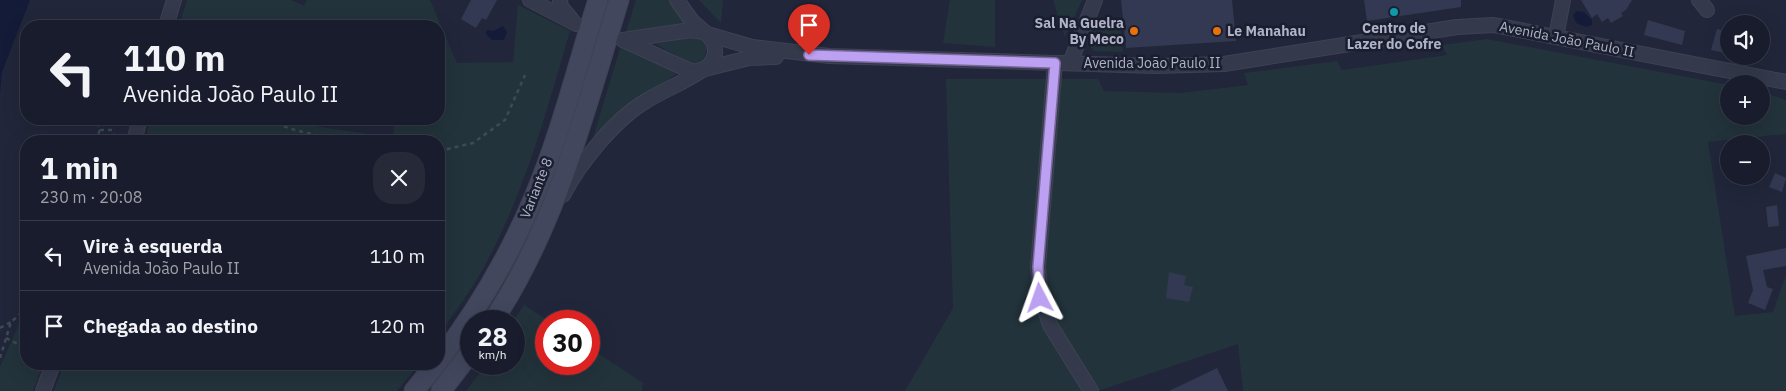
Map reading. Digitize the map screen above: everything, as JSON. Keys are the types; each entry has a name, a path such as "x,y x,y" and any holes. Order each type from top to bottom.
{"main road":[{"name":"Variante 8","path":"445,352 464,328 484,296 525,218 547,163 598,0"},
{"name":"Variante 8","path":"501,310 513,292 559,190 619,0"},
{"path":"441,391 460,366"},
{"path":"414,391 431,370"}],"street":[{"path":"168,20 174,0"},
{"path":"530,0 576,24 561,7 560,0"},
{"path":"538,240 566,188 608,134 643,102 702,70 712,62 715,54 713,41 692,21 677,0"},
{"path":"1070,63 1095,0"},
{"path":"1556,37 1564,0"},
{"name":"Avenida João Paulo II","path":"809,55 1156,66 1224,64 1466,27 1494,25 1786,82"},
{"path":"691,30 752,47 809,55 749,58 702,70 688,70 623,40 691,30"},
{"path":"1055,63 1038,267 1040,298 1050,325 1091,391"},
{"path":"43,391 51,370"}],"path":[{"path":"445,150 473,143 505,120 525,74"},
{"path":"98,125 100,130 98,135"},
{"path":"280,125 316,135"},
{"path":"100,130 112,130 114,135"},
{"path":"0,328 11,322 20,312"},
{"path":"0,358 11,322"},
{"path":"6,337 20,345"}],"shaded area":[{"path":"187,0 291,0 304,6 307,0 430,0 439,20 181,20"},
{"path":"606,0 611,0 543,215 491,310 486,310 502,284 539,206 568,124"},
{"path":"636,0 670,0 689,25 625,35"},
{"path":"699,0 723,0 721,23"},
{"path":"950,0 995,0 995,47 943,43"},
{"path":"1053,0 1082,0 1065,37"},
{"path":"518,5 570,31 532,155 509,216 480,274 446,325 445,135 394,135 394,125 445,125 445,35 457,63 513,62"},
{"path":"1093,25 1120,25 1123,52 1094,51 1089,39"},
{"path":"694,37 702,38 707,50 701,61 693,64 655,44"},
{"path":"1487,39 1720,83 1720,125 1770,125 1770,94 1786,100 1786,134 1720,135 1720,141 1708,142 1735,316 1773,312 1786,275 1786,391 1243,391 1238,344 1098,391 905,391 953,308 946,79 1098,79 1104,91 1181,93 1248,85 1244,73 1337,61 1342,70 1447,55 1442,45"},
{"path":"621,45 678,73 631,105 593,138"},
{"path":"149,125 308,125 374,135 146,135"},
{"path":"524,305 535,312 535,375 600,375 600,354 643,383 642,391 466,391 478,375 525,375 525,310 521,310"},
{"path":"20,323 20,370 41,370 33,391 0,391 0,367"},
{"path":"460,346 460,355 433,391 426,391 442,370 445,370 445,366"},
{"path":"62,370 414,370 397,391 54,391"}],"water":[{"path":"0,0 30,0 22,20 20,20 20,26 2,72 0,94"},
{"path":"1577,11 1584,12 1592,20 1592,25 1586,27 1576,23 1573,15"},
{"path":"503,26 507,32 504,40 492,40 486,34 487,30 493,31"}],"building":[{"path":"471,0 497,0 486,20 482,18 476,28 461,19"},
{"path":"1121,0 1232,0 1236,41 1126,48"},
{"name":"Centro de Lazer do Cofre","path":"1364,0 1461,0 1461,7 1367,21"},
{"path":"1581,0 1632,0 1626,10 1621,13 1623,16 1611,23 1608,18 1602,22 1597,14 1592,18"},
{"path":"1648,20 1685,31 1682,45 1644,35"},
{"path":"1717,29 1720,30 1720,52 1711,50"},
{"path":"1775,173 1786,178 1782,192 1769,187"},
{"path":"1777,205 1779,226 1768,227 1766,207"},
{"path":"1786,248 1786,266 1763,270 1767,287 1773,289 1765,310 1748,303 1753,290 1746,256"},
{"path":"1169,272 1186,276 1184,285 1193,287 1189,302 1166,298"},
{"path":"1217,368 1228,391 1169,391"}],"place":[{"name":"Centro de Lazer do Cofre","path":"1394,12"},
{"name":"Sal Na Guelra By Meco","path":"1134,31"},
{"name":"Le Manahau","path":"1217,31"}],"route":[{"path":"809,55 1055,63 1038,267 1040,298"}]}
